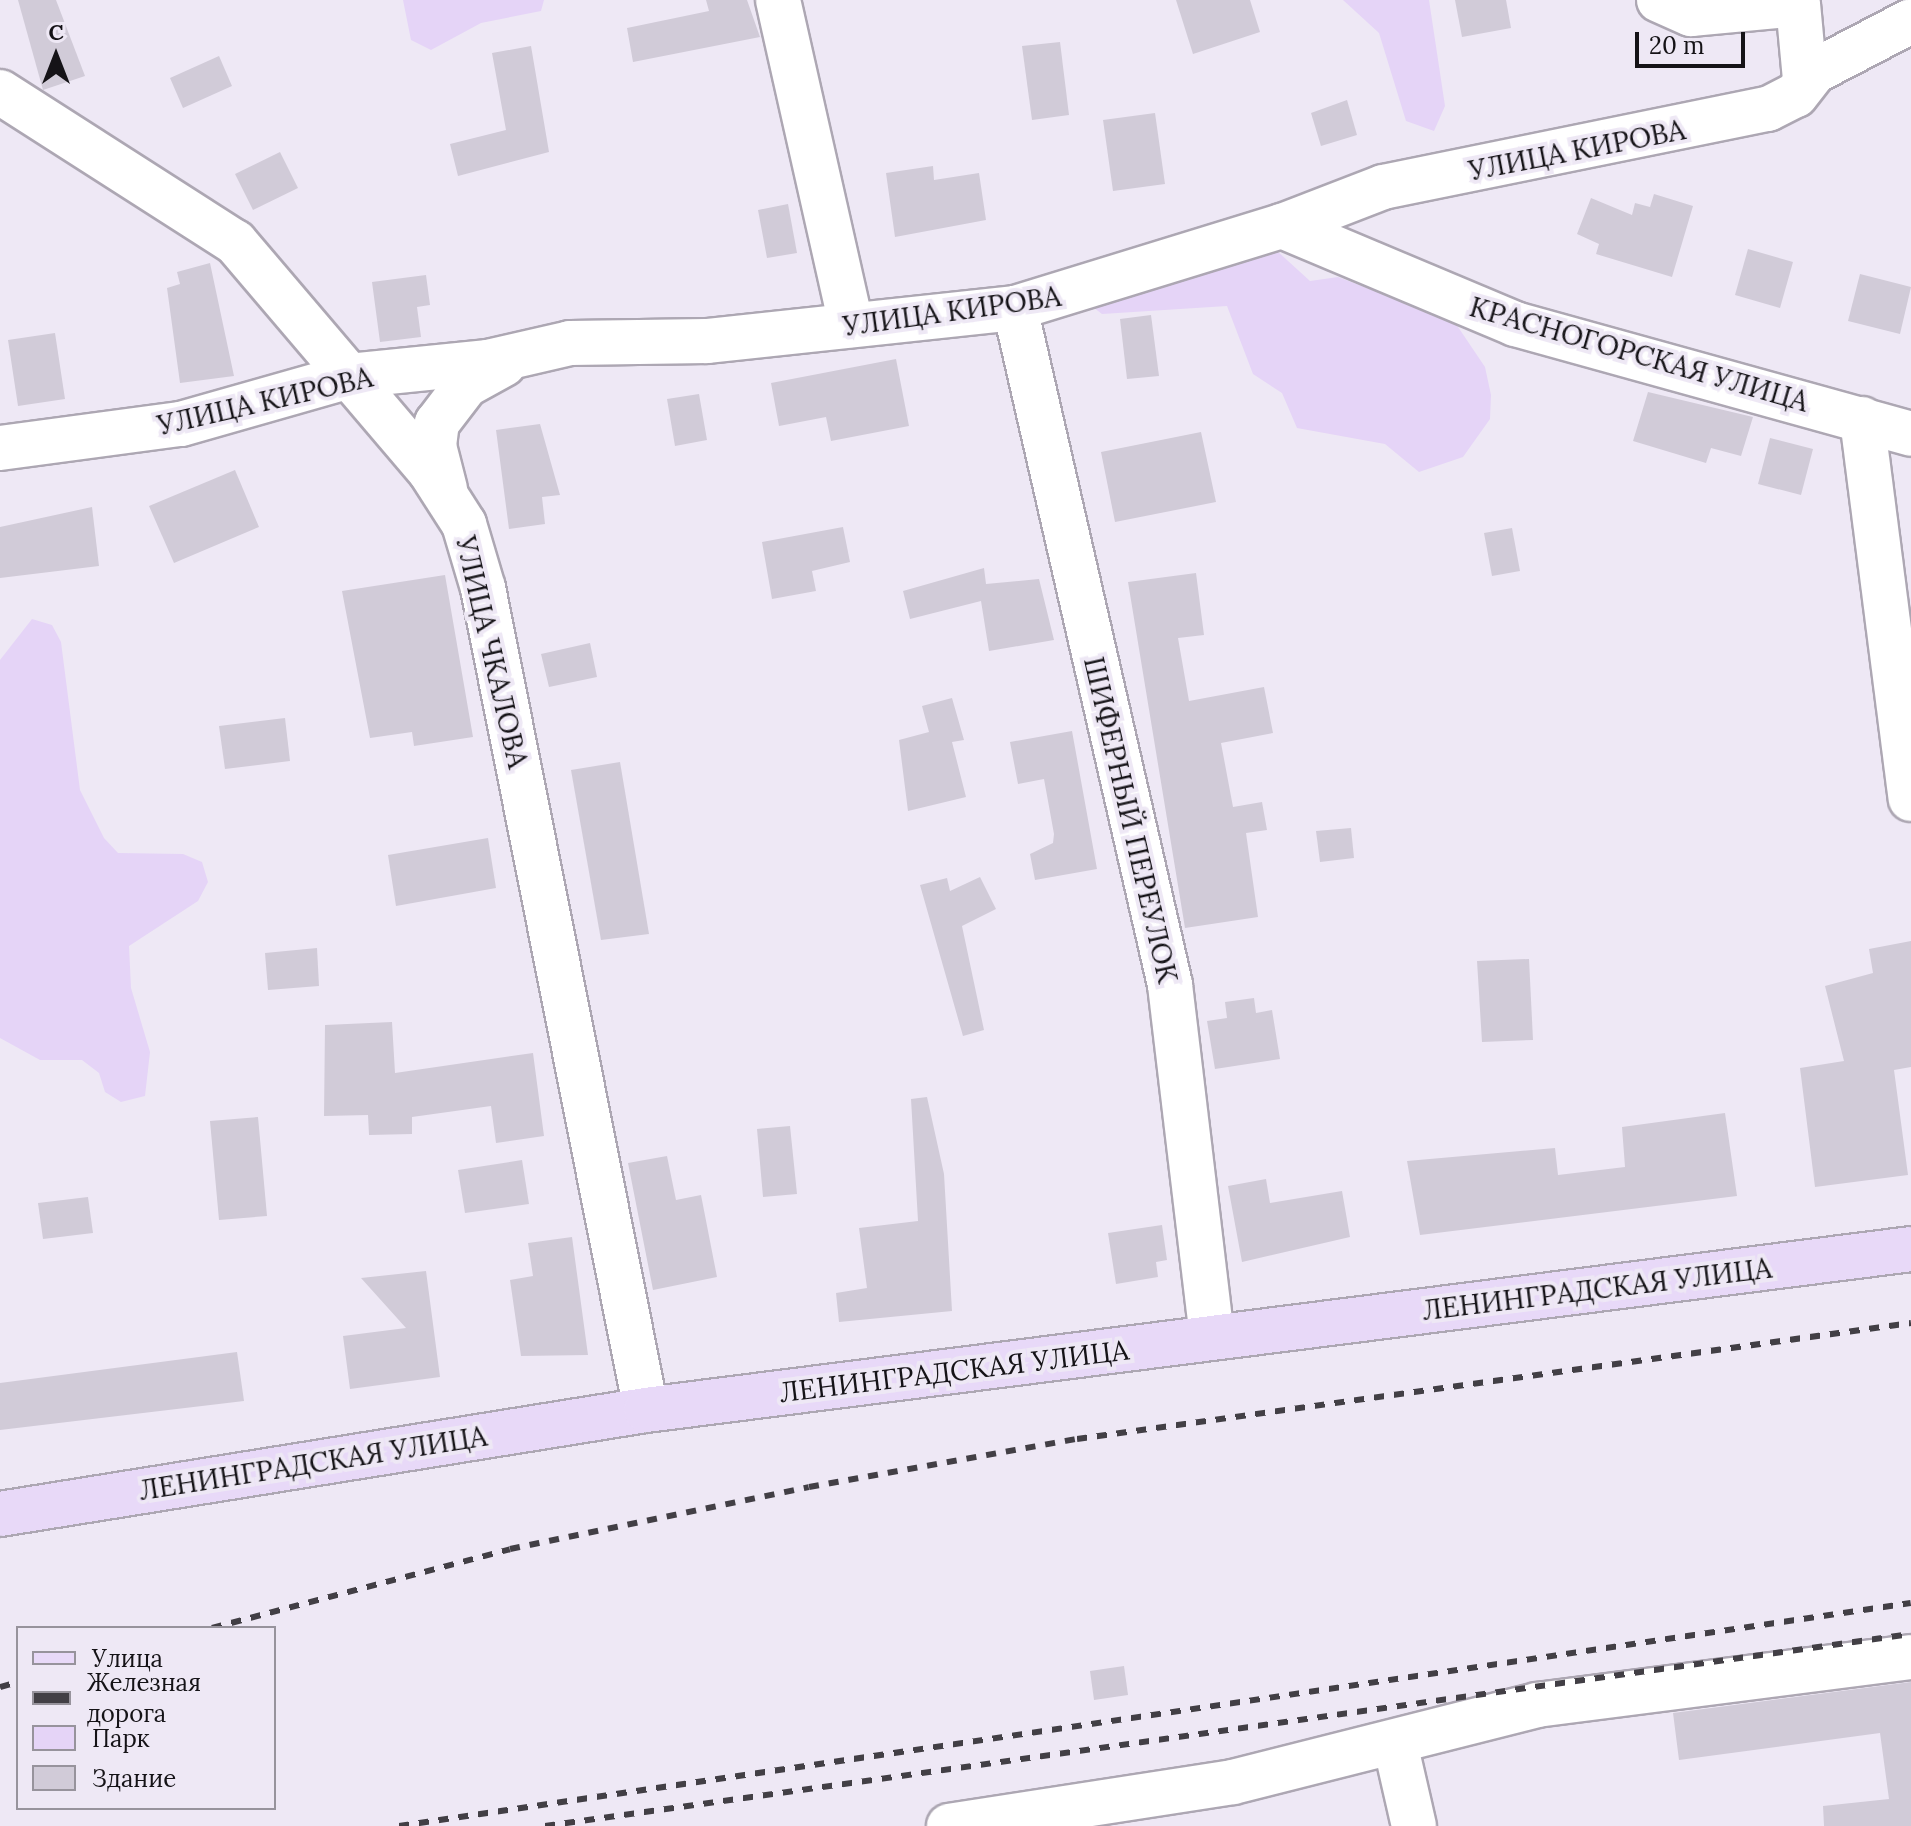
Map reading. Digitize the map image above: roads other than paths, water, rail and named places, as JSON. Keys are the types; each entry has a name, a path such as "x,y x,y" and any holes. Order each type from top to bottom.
{"main road":[{"name":"ЛЕНИНГРАДСКАЯ УЛИЦА","path":"0,1514 646,1410 1911,1249"}],"street":[{"path":"778,0 851,325"},
{"path":"1659,0 1691,14 1813,2 1805,79"},
{"name":"УЛИЦА КИРОВА","path":"0,448 194,421 349,376 525,356 570,343 707,341 1015,308 1282,226 1383,187 1753,113 1789,100 1805,79 1911,21"},
{"name":"УЛИЦА ЧКАЛОВА","path":"0,92 235,242 448,496 483,588 646,1410"},
{"name":"КРАСНОГОРСКАЯ УЛИЦА","path":"1282,226 1515,324 1911,434"},
{"name":"ШИФЕРНЫЙ ПЕРЕУЛОК","path":"1015,308 1047,426 1173,1000 1212,1338"},
{"path":"448,496 434,446 437,423 466,385 525,356"},
{"path":"1862,419 1911,799"},
{"path":"949,1826 1233,1782 1537,1705 1911,1657"},
{"path":"1395,1743 1414,1826"}],"railway":[{"path":"220,1626 510,1549 809,1487 1077,1439 1911,1323"},
{"path":"399,1826 1911,1603"},
{"path":"545,1826 1911,1634"},
{"path":"0,1687 16,1683"}]}
